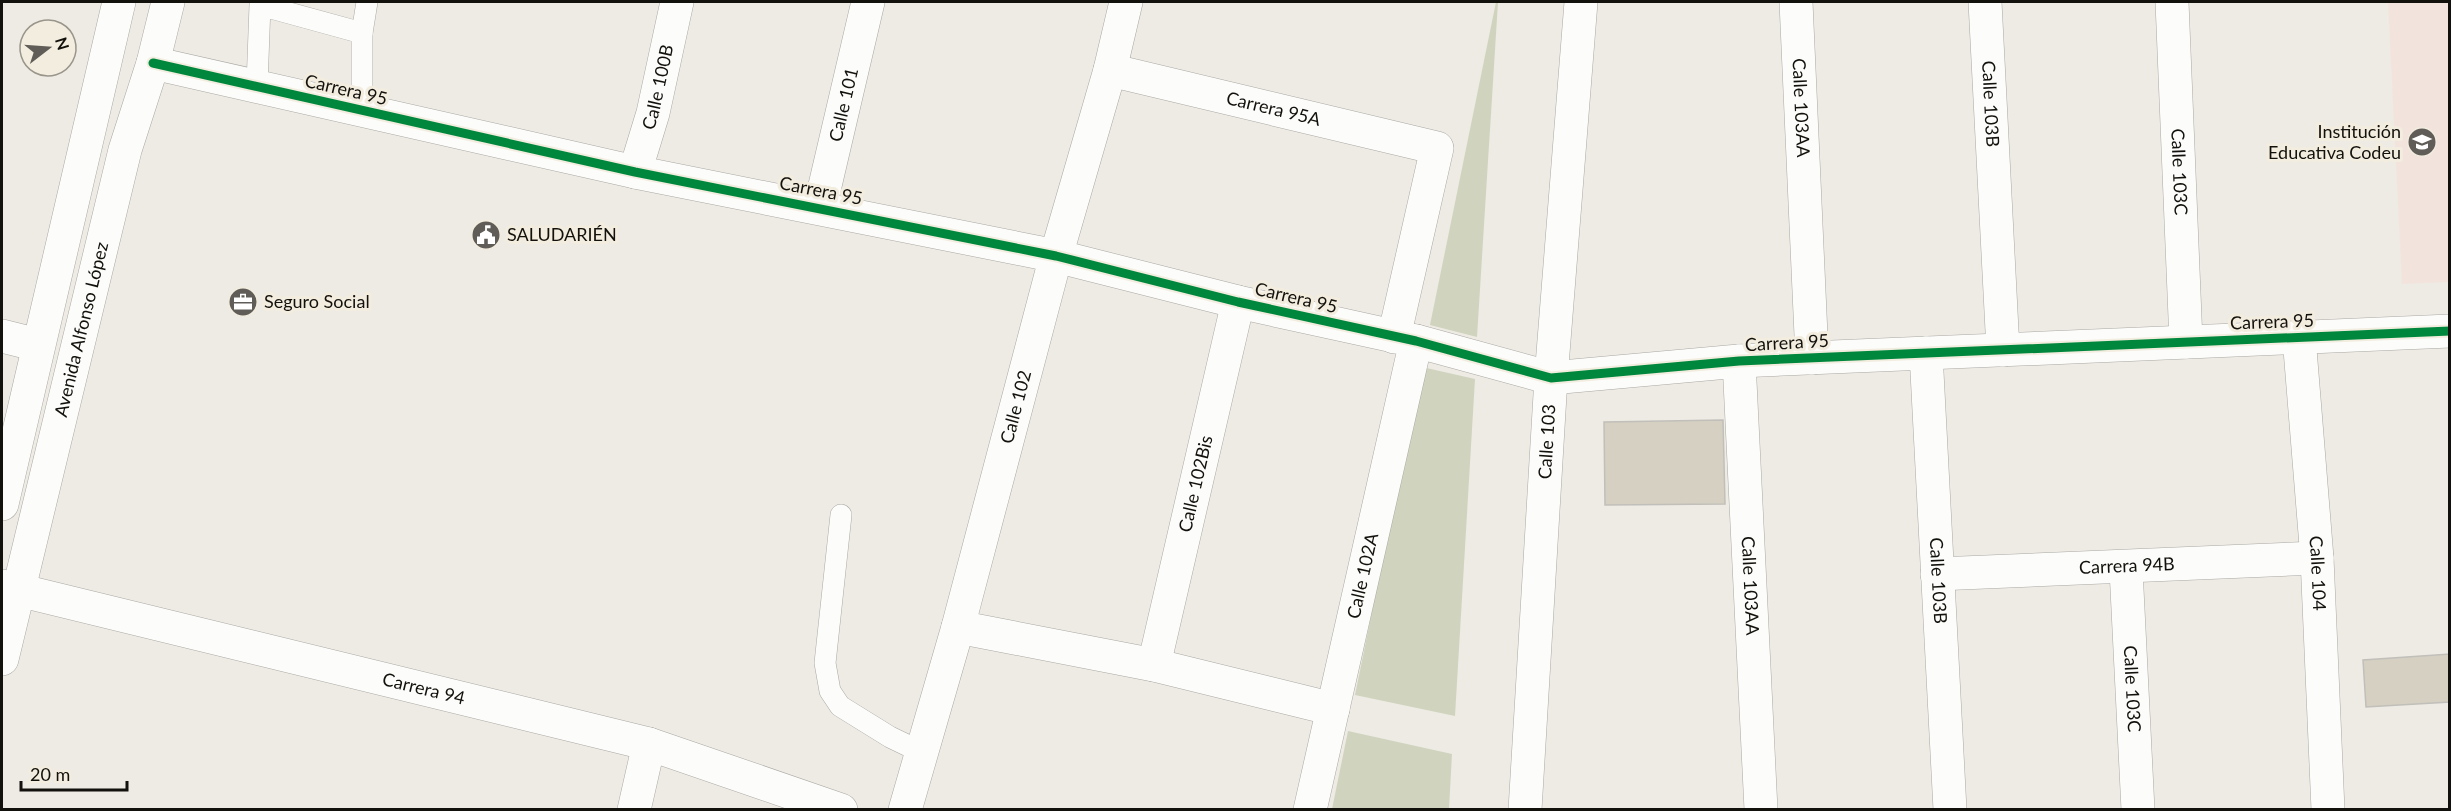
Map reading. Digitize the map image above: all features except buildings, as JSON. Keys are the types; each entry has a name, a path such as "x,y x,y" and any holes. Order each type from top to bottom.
{"street":[{"name":"Avenida Alfonso López","path":"2,504 119,2"},
{"name":"Avenida Alfonso López","path":"2,659 10,588 125,150 153,63 168,2"},
{"name":"Calle 100B","path":"635,172 653,113 677,2"},
{"name":"Calle 101","path":"820,207 868,2"},
{"name":"Calle 102","path":"904,810 919,751 958,627 1056,256 1110,70 1126,2"},
{"name":"Calle 103","path":"1525,810 1551,378 1581,2"},
{"name":"Calle 103AA","path":"1796,2 1812,358"},
{"name":"Calle 103B","path":"1986,2 2003,350"},
{"name":"Calle 103C","path":"2172,2 2186,342"},
{"name":"Carrera 95","path":"153,63 635,172 820,207 1056,256 1238,302 1405,339 1551,378 1739,361 2450,331"},
{"name":"Carrera 95A","path":"1110,70 1437,148"},
{"path":"87,139 125,150"},
{"name":"Calle 102A","path":"1310,810 1405,339 1437,148"},
{"name":"Calle 102Bis","path":"1154,665 1238,302"},
{"path":"2,336 38,345"},
{"name":"Calle 104","path":"2299,337 2317,558 2328,810"},
{"name":"Calle 103B","path":"1926,353 1950,810"},
{"name":"Calle 103AA","path":"1739,361 1761,810"},
{"name":"Carrera 94B","path":"1937,574 2126,568 2317,558"},
{"name":"Calle 103C","path":"2126,568 2138,810"},
{"name":"Carrera 94","path":"10,588 649,744 841,810"},
{"path":"958,627 1154,665 1332,709"},
{"path":"634,810 649,744"}],"lane":[{"path":"362,111 362,33 367,2"},
{"path":"257,87 254,3 362,33"},
{"path":"841,515 825,663 830,691 840,706 890,737 919,751"}],"shaded area":[{"name":"Institución Educativa Codeu","path":"2388,2 2449,2 2449,282 2402,284"}],"green space":[{"path":"1496,2 1498,2 1477,337 1430,325"},
{"path":"1422,367 1475,379 1455,716 1355,695"},
{"path":"1348,731 1452,754 1449,809 1332,809"}],"cycle path":[{"path":"153,63 635,172 1056,256 1238,302 1416,341 1551,378 1739,361 2450,331"}],"place":[{"name":"Institución Educativa Codeu","path":"2422,142"},
{"name":"SALUDARIÉN","path":"486,235"},
{"name":"Seguro Social","path":"243,302"}]}
